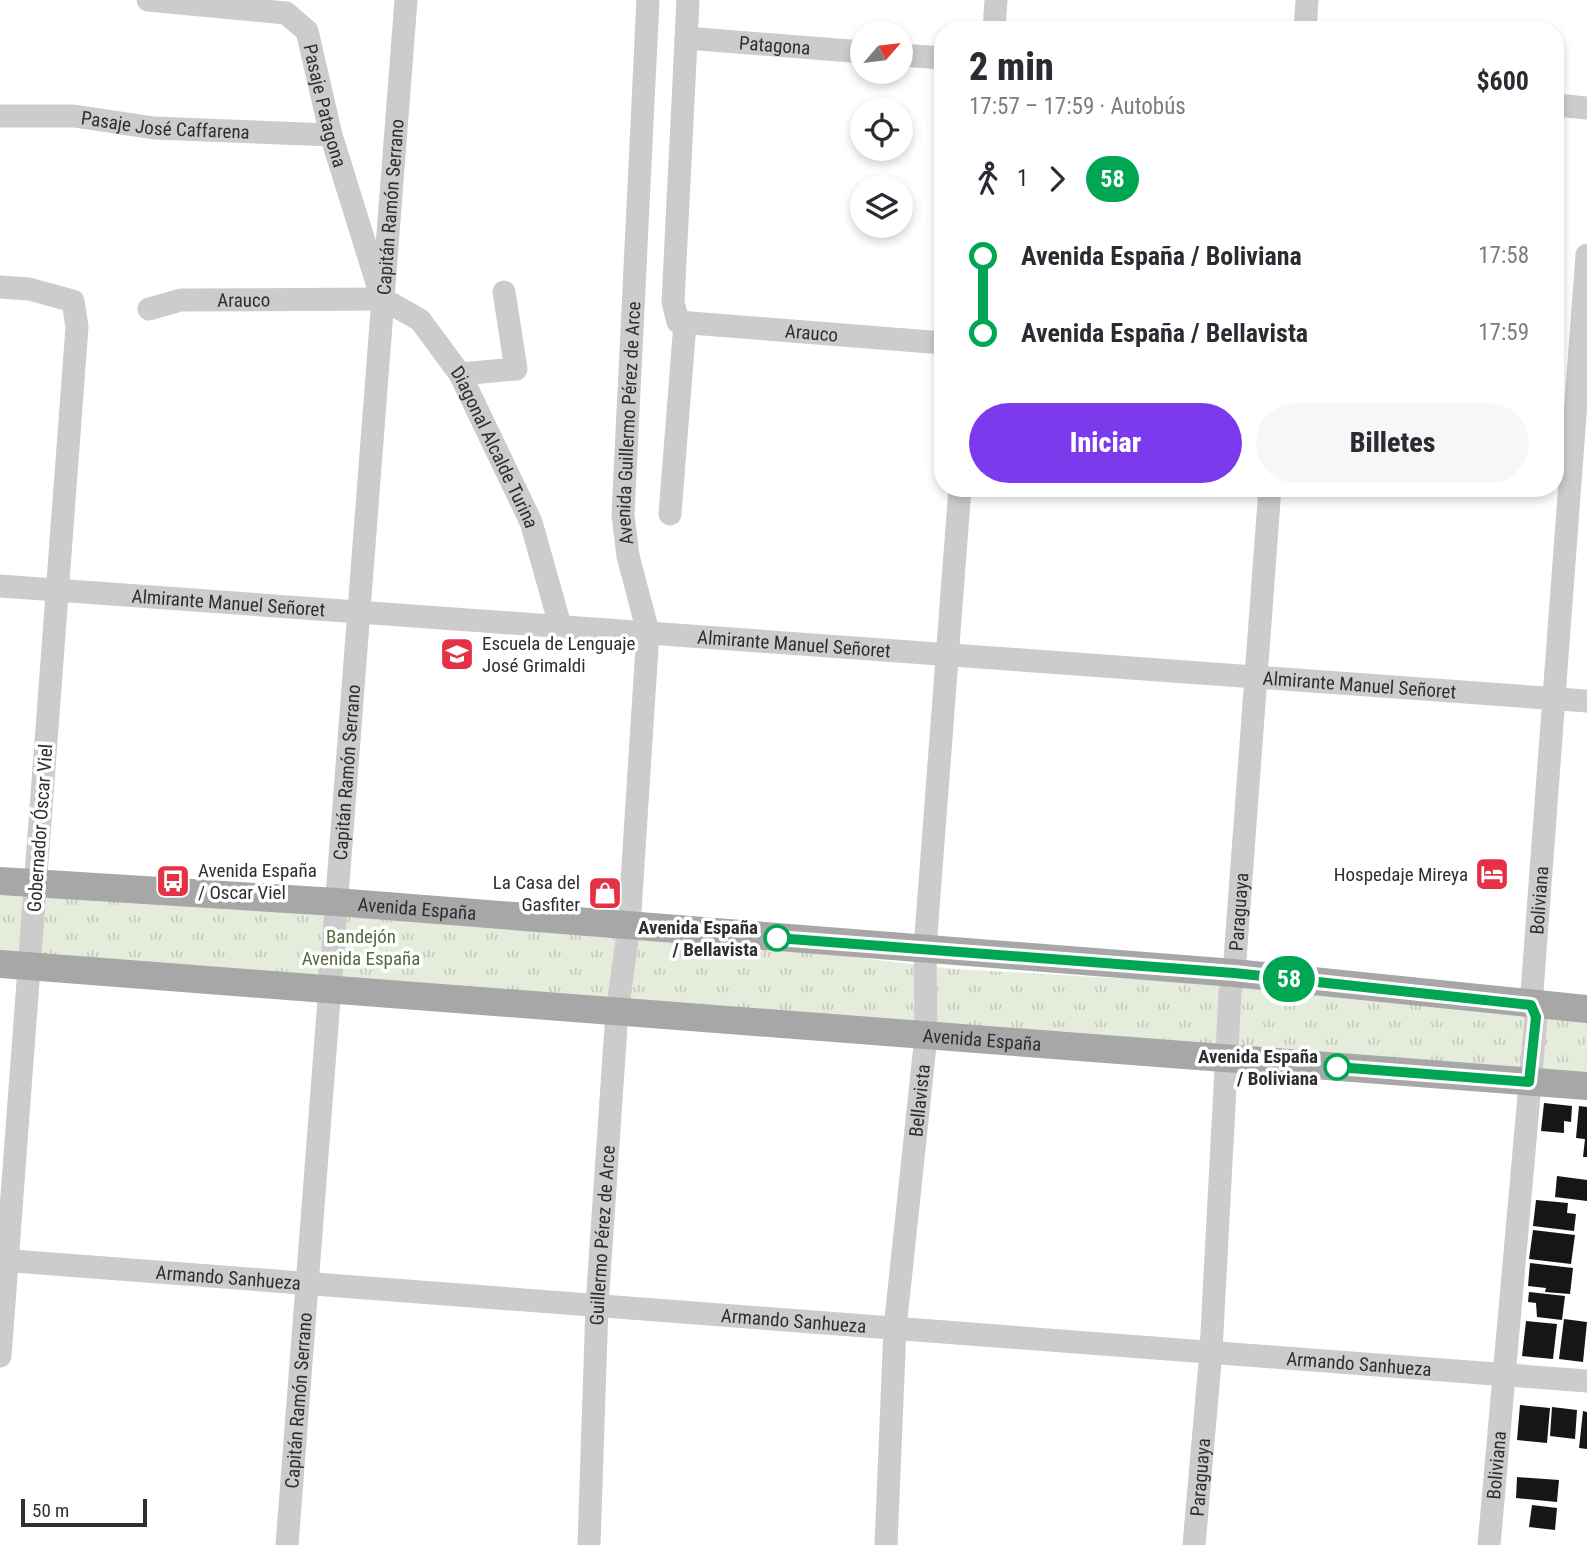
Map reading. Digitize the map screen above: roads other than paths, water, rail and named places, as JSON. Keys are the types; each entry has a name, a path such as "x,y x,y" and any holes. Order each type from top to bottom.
{"main road":[{"name":"Avenida España","path":"0,881 336,902 629,927 925,948 1234,973 1587,1009"},
{"name":"Avenida España","path":"0,964 1587,1086"}],"street":[{"name":"Pasaje Patagona","path":"148,0 286,13 307,31 331,135 383,299"},
{"name":"Capitán Ramón Serrano","path":"287,1545 405,0"},
{"name":"Avenida Guillermo Pérez de Arce","path":"629,927 648,632 628,556 623,515 648,0"},
{"path":"670,514 682,323 673,302 688,0"},
{"path":"995,21 996,0"},
{"path":"1305,21 1307,0"},
{"name":"Patagona","path":"686,38 850,51"},
{"path":"914,56 934,57"},
{"path":"1564,106 1587,108"},
{"name":"Pasaje José Caffarena","path":"0,116 74,116 154,128 331,135"},
{"name":"Boliviana","path":"1489,1545 1536,1017 1531,1005 1573,392 1587,255"},
{"name":"Gobernador Óscar Viel","path":"0,286 29,289 73,301 78,327 30,967 4,1261 0,1356"},
{"path":"460,374 516,369 505,292"},
{"name":"Arauco","path":"149,309 181,300 383,299"},
{"name":"Diagonal Alcalde Turina","path":"383,299 419,320 460,374 531,523 560,625"},
{"name":"Arauco","path":"682,323 934,342"},
{"name":"Bellavista","path":"886,1545 895,1328 926,1036 925,948 959,497"},
{"name":"Paraguaya","path":"1194,1545 1211,1351 1230,993 1234,973 1269,497"},
{"name":"Almirante Manuel Señoret","path":"0,586 1587,701"},
{"name":"Guillermo Pérez de Arce","path":"589,1545 597,1305 617,1012 629,927"},
{"name":"Armando Sanhueza","path":"4,1261 1587,1381"}],"place":[{"name":"Escuela de Lenguaje José Grimaldi","path":"457,654"},
{"name":"Hospedaje Mireya","path":"1492,874"},
{"name":"Avenida España / Oscar Viel","path":"173,881"},
{"name":"La Casa del Gasfiter","path":"605,893"},
{"name":"Avenida España / Bellavista","path":"777,938"},
{"name":"Avenida España / Boliviana","path":"1337,1067"}],"park label":[{"name":"Bandejón Avenida España","path":"361,947"}]}
